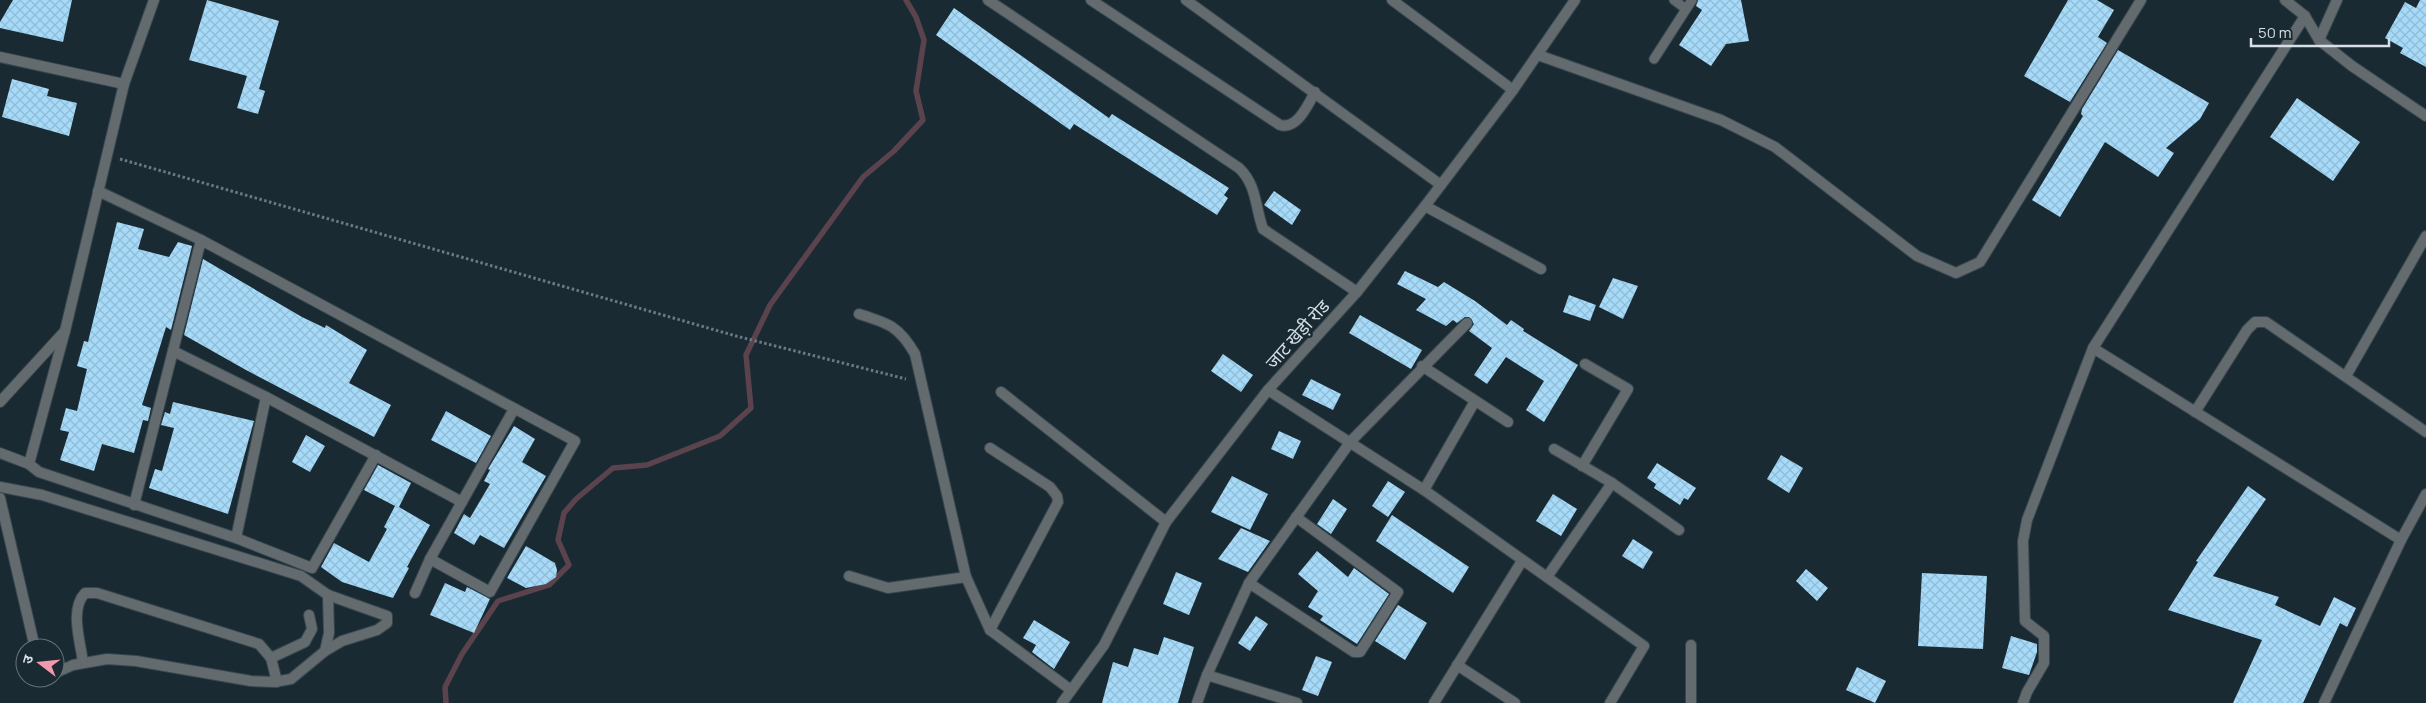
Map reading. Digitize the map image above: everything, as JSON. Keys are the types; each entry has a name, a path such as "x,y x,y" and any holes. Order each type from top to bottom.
{"street":[{"path":"29,464 65,332 124,84 154,0"},
{"path":"988,0 1239,168 1247,175 1253,186 1262,229 1357,292"},
{"path":"1091,0 1280,125 1286,127 1293,124 1315,92"},
{"path":"1186,0 1441,185"},
{"path":"1392,0 1513,90"},
{"name":"जाट खेड़ी रोड","path":"1062,703 1104,645 1166,522 1268,390 1357,292 1425,206 1513,90 1575,0"},
{"path":"1538,55 1721,120 1775,147 1917,256 1956,273 1980,262 2142,0"},
{"path":"2319,40 2337,0"},
{"path":"2287,1 2305,16 2319,40 2352,66 2426,116"},
{"path":"2023,703 2026,692 2044,663 2044,636 2025,621 2024,541 2027,520 2093,348 2305,16"},
{"path":"0,57 124,84"},
{"path":"98,191 200,240 575,441 490,592 430,559"},
{"path":"1425,206 1541,269"},
{"path":"2346,376 2426,236"},
{"path":"134,505 200,240"},
{"path":"859,314 887,322 906,339 915,354 966,577 990,630 1071,690"},
{"path":"2195,412 2247,330 2255,322 2266,322 2426,432"},
{"path":"1197,703 1207,675 1249,583 1351,441 1422,366 1467,323"},
{"path":"0,402 65,332"},
{"path":"2093,348 2402,540"},
{"path":"173,351 266,397 462,502"},
{"path":"1582,466 1628,389 1585,364"},
{"path":"1422,366 1508,422"},
{"path":"1268,390 1351,441 1424,490 1644,646 1610,703"},
{"path":"1001,392 1166,522"},
{"path":"236,538 266,397"},
{"path":"1424,490 1475,401"},
{"path":"415,593 430,559 514,409"},
{"path":"990,448 1050,487 1057,496 1058,502 990,630"},
{"path":"1554,449 1612,483 1678,530"},
{"path":"0,453 29,464 39,472 236,538 312,568 376,456"},
{"path":"1547,577 1612,483"},
{"path":"0,488 42,496 301,576 328,595 387,616 386,623 377,630 342,641 325,651 291,679 277,682 251,681 136,661 107,659 65,670"},
{"path":"2324,703 2426,494"},
{"path":"0,498 34,638"},
{"path":"1249,583 1354,652 1360,652 1398,592 1296,517"},
{"path":"1434,703 1522,561"},
{"path":"849,576 888,588 966,577"},
{"path":"83,664 77,611 79,600 85,593 97,593 259,644 271,658 277,682"},
{"path":"325,651 329,633 328,595"},
{"path":"271,658 305,642 312,629 309,615"},
{"path":"1690,645 1691,703"},
{"path":"1457,665 1515,703"},
{"path":"1207,675 1297,703"}],"lane":[{"path":"1674,0 1686,9"},
{"path":"1654,59 1692,0"}],"path":[{"path":"108,156 736,336 920,382"}],"building":[{"path":"13,0 72,0 63,42 0,28 0,22"},
{"path":"207,0 279,21 259,89 265,91 258,114 237,108 247,76 189,60"},
{"path":"1698,0 1741,0 1749,41 1726,44 1711,66 1679,45 1702,10 1696,6"},
{"path":"2068,0 2097,0 2114,10 2098,37 2107,43 2070,102 2024,76"},
{"path":"2420,0 2426,0 2426,67 2400,53 2403,48 2385,38 2405,2 2416,8"},
{"path":"954,8 1109,118 1112,114 1229,188 1224,195 1228,198 1217,215 1074,124 1070,130 936,35"},
{"path":"2118,50 2209,103 2200,119 2166,148 2174,153 2158,177 2105,142 2060,217 2032,200 2083,116 2081,114 2082,109"},
{"path":"12,79 49,89 47,96 77,103 69,136 2,117"},
{"path":"2297,98 2360,142 2333,181 2270,137"},
{"path":"1274,191 1301,210 1292,225 1264,205"},
{"path":"117,222 144,229 138,249 169,257 178,242 192,246 171,330 166,327 142,405 151,408 148,421 143,420 134,453 102,444 94,471 60,460 69,432 60,430 66,408 77,411 87,369 77,366 84,341 88,342"},
{"path":"203,259 302,317 325,328 326,325 367,350 349,383 391,405 374,437 246,370 184,335"},
{"path":"1405,271 1438,287 1444,282 1475,301 1507,325 1511,320 1524,329 1523,331 1578,365 1544,422 1526,410 1544,381 1506,357 1487,384 1474,375 1492,348 1469,331 1474,324 1469,317 1465,317 1457,323 1453,320 1446,326 1416,310 1426,299 1397,284"},
{"path":"1613,278 1638,286 1623,319 1599,307"},
{"path":"1569,295 1596,305 1590,321 1563,312"},
{"path":"1360,315 1422,350 1411,369 1349,333"},
{"path":"1223,354 1253,375 1241,392 1211,371"},
{"path":"1311,379 1341,394 1333,410 1302,395"},
{"path":"173,402 254,421 228,514 149,488 155,469 162,471 174,428 161,425 165,412 170,414"},
{"path":"446,411 491,436 476,463 431,440"},
{"path":"514,426 535,439 522,462 546,476 504,548 480,535 474,545 454,533 464,514 470,518 490,484 484,481 490,470 488,469"},
{"path":"1279,431 1301,441 1293,459 1271,449"},
{"path":"306,435 325,446 310,472 292,462"},
{"path":"1781,455 1803,468 1789,493 1767,479"},
{"path":"1657,463 1696,488 1688,500 1684,498 1680,505 1654,488 1656,484 1647,478"},
{"path":"378,465 411,483 399,507 430,525 407,567 409,568 393,598 342,582 321,567 334,543 369,562 387,529 384,527 395,506 364,490"},
{"path":"1232,476 1268,494 1250,530 1211,512"},
{"path":"1388,481 1405,492 1388,517 1372,506"},
{"path":"2248,486 2266,499 2213,576 2279,597 2275,605 2320,626 2334,597 2356,608 2347,627 2340,623 2303,703 2233,703 2262,640 2168,610 2198,562 2196,561"},
{"path":"1553,494 1577,509 1561,536 1536,521"},
{"path":"1333,499 1347,509 1331,534 1317,524"},
{"path":"1392,515 1469,567 1453,593 1376,541"},
{"path":"1241,528 1270,541 1248,572 1218,559"},
{"path":"1633,539 1653,552 1643,569 1622,556"},
{"path":"526,546 555,563 556,577 546,584 526,588 507,578"},
{"path":"1317,551 1348,577 1354,568 1389,594 1357,644 1320,620 1323,616 1308,607 1318,591 1298,574"},
{"path":"1806,569 1828,588 1817,601 1796,581"},
{"path":"1176,572 1202,583 1189,615 1163,604"},
{"path":"1922,573 1987,576 1983,649 1918,646"},
{"path":"445,583 465,592 467,587 490,599 474,633 430,615"},
{"path":"1398,605 1427,623 1405,660 1375,641"},
{"path":"1256,616 1268,624 1250,651 1238,643"},
{"path":"1034,620 1070,642 1054,669 1032,652 1036,645 1023,638"},
{"path":"2011,636 2037,644 2037,652 2029,675 2002,668"},
{"path":"1164,637 1194,647 1178,703 1102,703 1113,662 1128,667 1134,648 1158,655"},
{"path":"1316,656 1332,662 1318,696 1302,690"},
{"path":"1857,667 1886,681 1875,703 1846,690"}],"waterway":[{"path":"446,703 445,687 462,654 498,601 549,585 569,565 558,540 564,513 576,499 613,468 647,465 720,436 751,408 746,355 770,305 863,177 894,151 923,120 916,91 924,40 916,17 906,0"}]}
